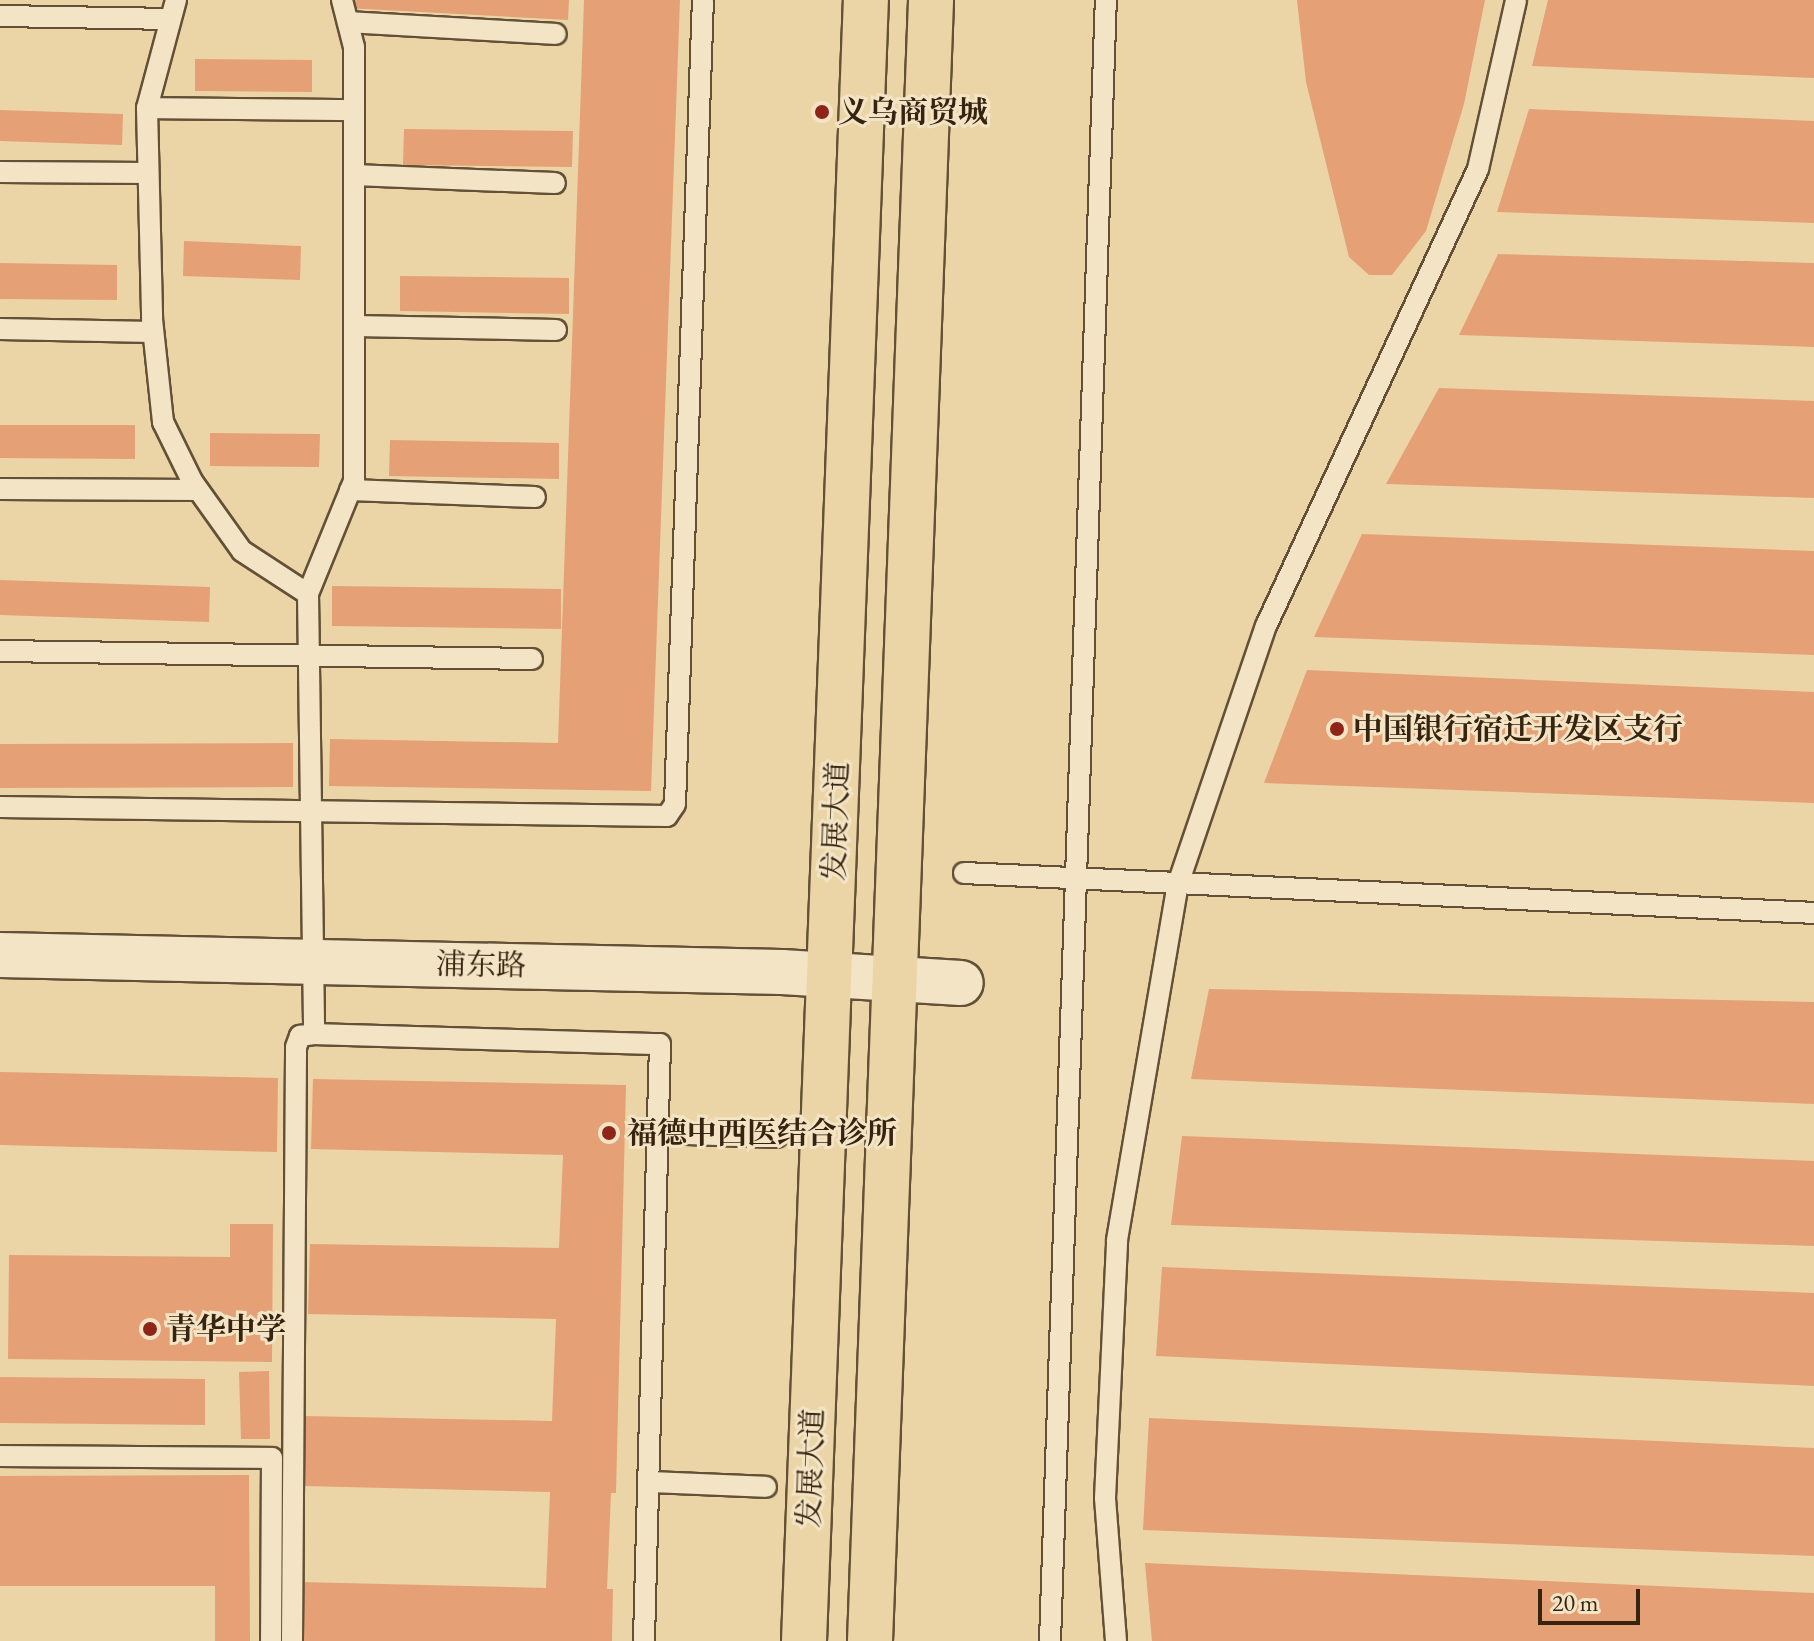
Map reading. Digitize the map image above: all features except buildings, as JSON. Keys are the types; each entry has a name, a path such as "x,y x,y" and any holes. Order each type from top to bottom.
{"main road":[{"name":"发展大道","path":"804,1641 866,0"},
{"path":"870,1641 931,0"}],"street":[{"name":"浦东路","path":"0,955 830,974 961,983"}],"lane":[{"path":"314,1034 308,594 350,490 354,110 348,22 342,0"},
{"path":"0,807 649,820 667,816 675,804 703,0"},
{"path":"1050,1641 1106,0"},
{"path":"1116,1641 1105,1498 1117,1240 1178,884 1266,626 1478,169 1516,0"},
{"path":"0,16 173,10 147,108 153,332 163,422 198,490 242,551 308,594"},
{"path":"348,22 556,34"},
{"path":"147,108 354,110"},
{"path":"0,172 147,173"},
{"path":"354,175 555,183"},
{"path":"354,326 556,330"},
{"path":"0,329 153,332"},
{"path":"0,489 198,490"},
{"path":"350,490 535,497"},
{"path":"0,651 532,659"},
{"path":"964,873 1814,913"},
{"path":"292,1641 296,1047 300,1036 314,1034 660,1044 644,1641"},
{"path":"658,1133 777,1137"},
{"path":"0,1456 272,1458 271,1641"},
{"path":"649,1482 766,1487"}],"place":[{"name":"义乌商贸城","path":"822,112"},
{"name":"中国银行宿迁开发区支行","path":"1337,729"},
{"name":"福德中西医结合诊所","path":"609,1133"},
{"name":"青华中学","path":"150,1329"}]}
